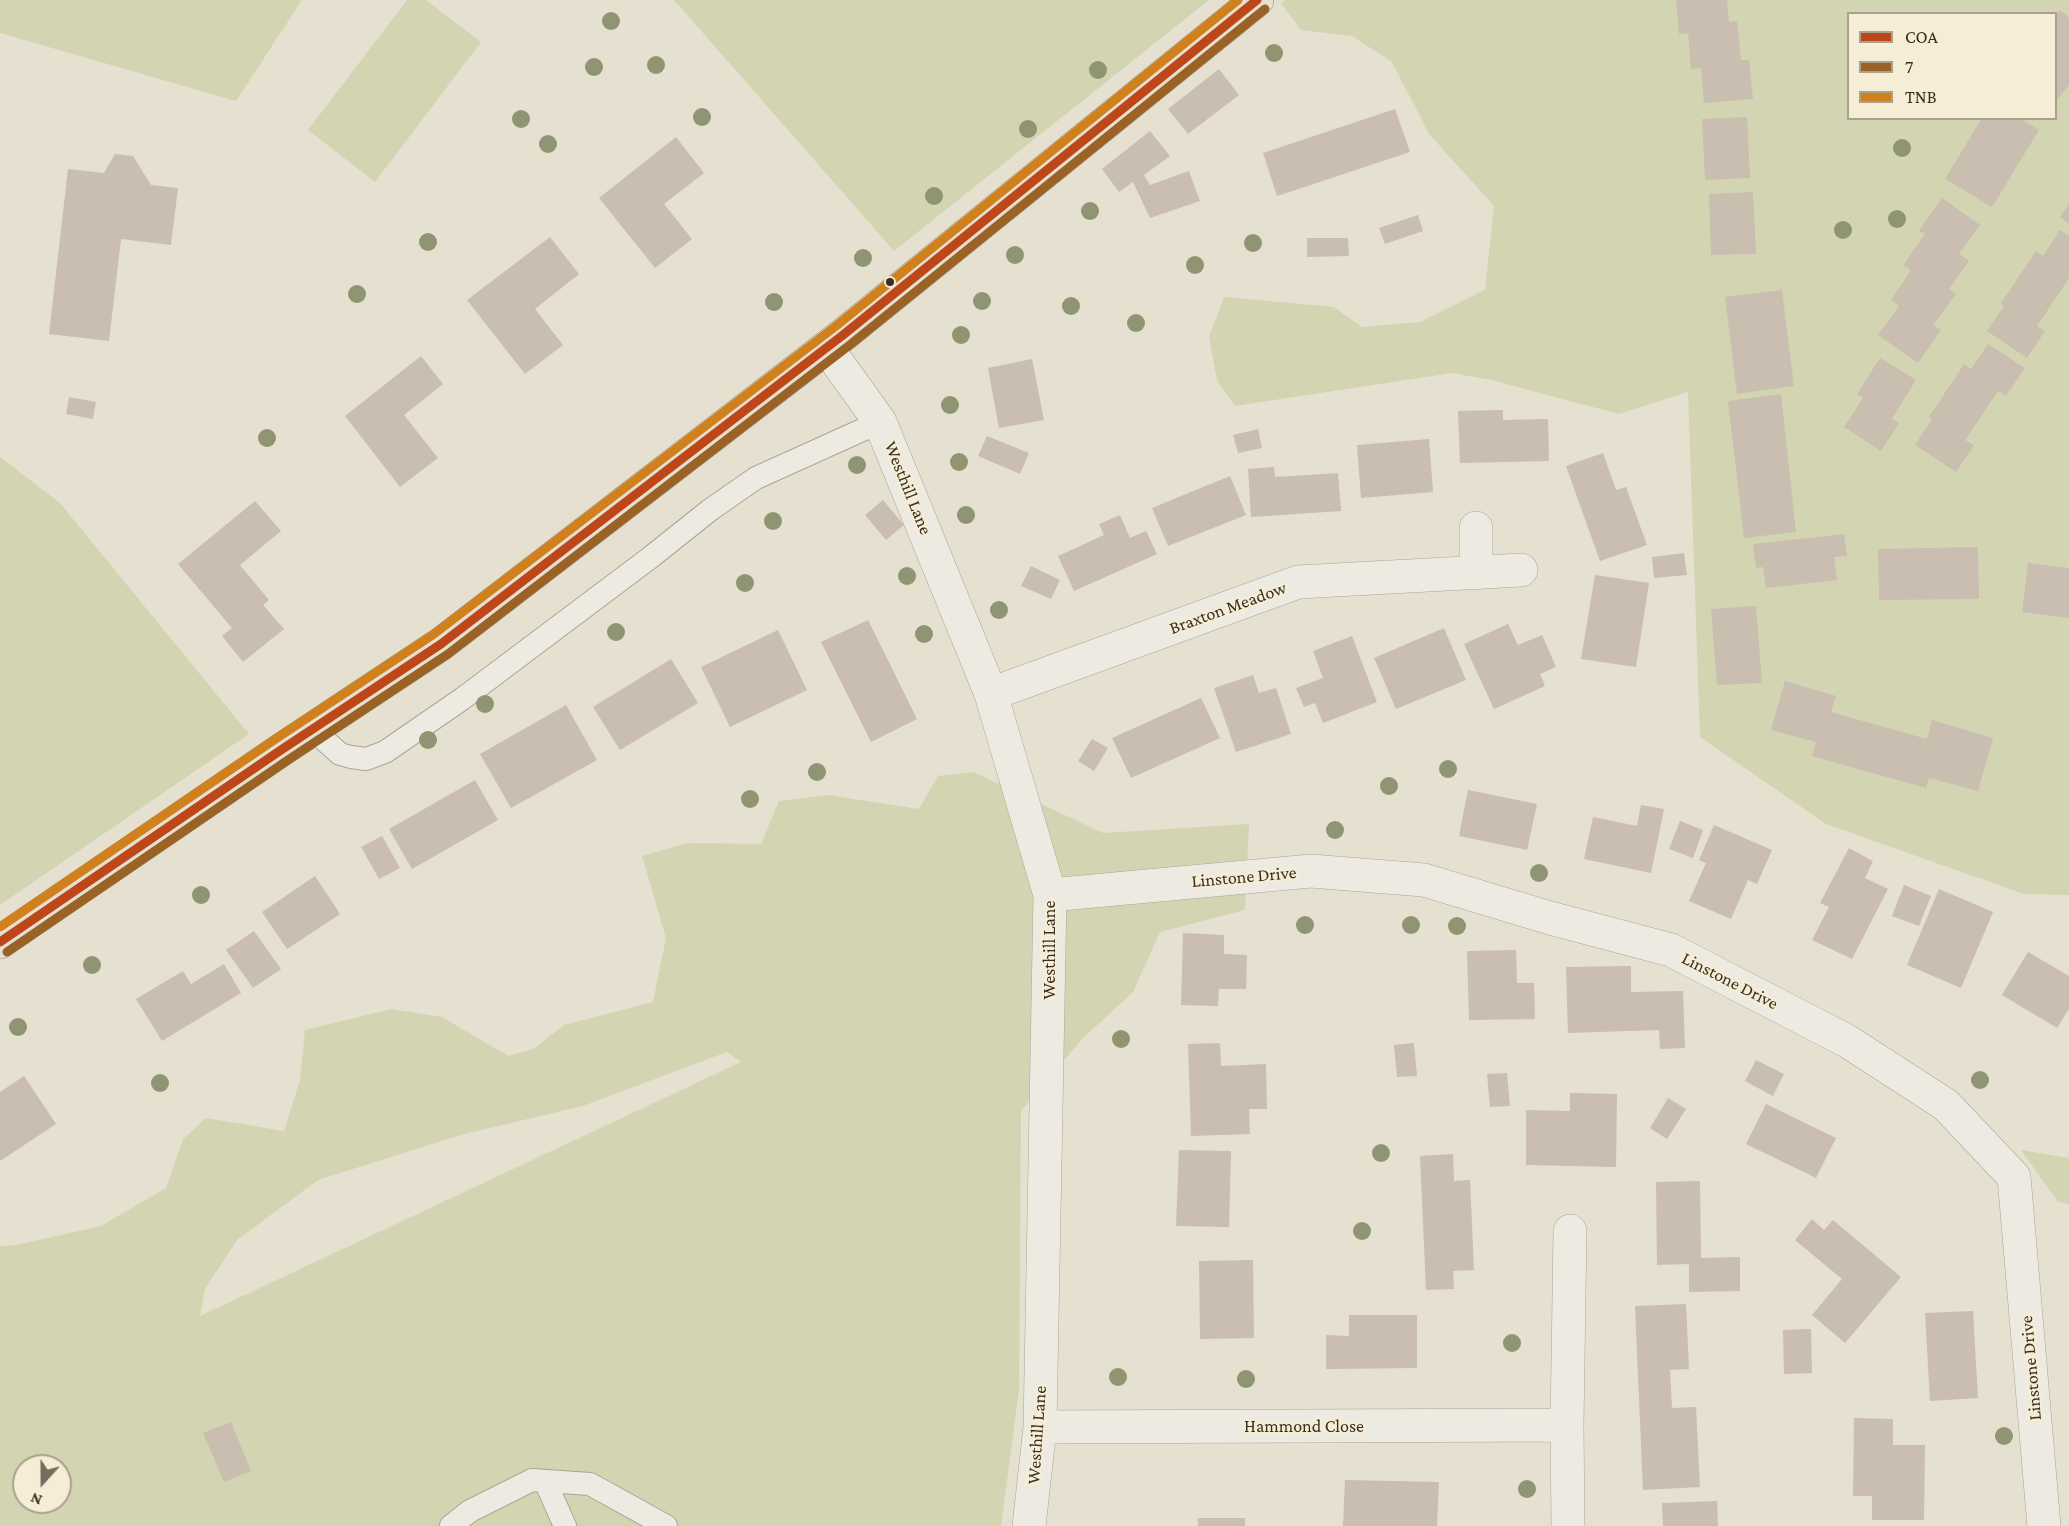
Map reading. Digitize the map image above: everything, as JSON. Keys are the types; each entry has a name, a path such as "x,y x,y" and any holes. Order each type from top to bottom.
{"main road":[{"path":"0,942 441,644 827,348 1257,0"}],"street":[{"name":"Westhill Lane","path":"827,348 880,422 991,694 1050,895 1040,1427 1029,1526"},
{"path":"1476,528 1476,573"},
{"name":"Braxton Meadow","path":"991,694 1298,582 1521,570"},
{"name":"Linstone Drive","path":"1050,895 1311,871 1424,880 1550,918 1671,950 1847,1041 1946,1105 2014,1178 2044,1526"},
{"path":"1568,1526 1570,1231"},
{"name":"Hammond Close","path":"1040,1427 1567,1425"}],"lane":[{"path":"312,729 340,754 366,759 385,752 462,699 710,510 756,478 880,422"},
{"path":"452,1525 470,1511 532,1480 590,1484 666,1526"},
{"path":"545,1481 565,1526"}],"green space":[{"path":"0,0 302,0 236,101 0,33"},
{"path":"407,0 426,0 481,42 375,182 308,130"},
{"path":"674,0 1209,0 894,251"},
{"path":"1285,0 2069,0 2069,895 2024,894 1826,824 1700,737 1688,392 1619,414 1491,380 1452,373 1235,406 1217,380 1209,337 1224,297 1334,307 1362,327 1420,322 1485,290 1494,206 1429,134 1392,62 1352,36 1301,30 1281,3"},
{"path":"0,457 60,503 249,734 0,905"},
{"path":"973,772 1103,833 1249,824 1245,910 1160,932 1133,992 1082,1039 1021,1111 1019,1390 1001,1526 0,1526 0,1246 16,1245 101,1226 166,1188 183,1139 206,1118 284,1131 300,1080 305,1030 391,1009 442,1017 508,1056 533,1049 564,1025 653,1002 666,938 642,856 688,843 761,844 779,801 828,795 919,809 938,776","holes":["727,1052 741,1062 200,1316 205,1289 237,1240 318,1180 464,1134 583,1106"]},
{"path":"2021,1150 2069,1158 2069,1204 2058,1202"}],"building":[{"path":"1676,0 1727,0 1729,22 1737,21 1741,60 1749,60 1753,99 1704,103 1701,68 1691,69 1688,33 1679,34"},
{"path":"2060,10 2069,18 2069,85 2057,100 2057,14"},
{"path":"1219,69 1239,95 1188,134 1168,109"},
{"path":"1395,109 1410,152 1277,196 1263,153"},
{"path":"1747,117 1750,178 1705,180 1702,119"},
{"path":"1981,120 2022,120 2039,130 1992,207 1945,179"},
{"path":"1150,131 1170,156 1144,175 1150,185 1189,171 1200,201 1150,218 1133,182 1119,192 1102,169"},
{"path":"676,137 704,173 664,204 692,239 655,268 599,198"},
{"path":"115,154 133,156 151,185 178,188 171,245 121,239 109,341 49,334 68,169 104,173"},
{"path":"1753,192 1756,254 1711,255 1709,194"},
{"path":"1942,198 1980,225 1959,254 1969,261 1949,289 1956,294 1933,325 1941,330 1918,363 1878,335 1899,306 1891,300 1911,270 1903,265 1925,234 1919,231"},
{"path":"2069,204 2069,224 2060,217"},
{"path":"1418,215 1423,231 1385,244 1379,228"},
{"path":"2060,230 2069,236 2069,278 2037,326 2045,331 2027,358 1987,331 2004,306 2001,303 2036,251 2043,256"},
{"path":"550,237 579,274 535,309 563,345 525,374 467,300"},
{"path":"1307,238 1348,238 1349,256 1307,257"},
{"path":"1782,290 1794,386 1737,394 1725,297"},
{"path":"1988,344 2025,368 2006,396 1998,391 1965,440 1974,445 1956,472 1915,445 1932,419 1929,417 1964,364 1971,369"},
{"path":"421,356 443,384 404,415 438,458 400,487 345,416"},
{"path":"1880,358 1916,380 1892,419 1899,423 1881,451 1844,427 1863,398 1857,394"},
{"path":"1032,359 1044,420 999,428 988,368"},
{"path":"1781,394 1796,532 1744,538 1728,401"},
{"path":"69,397 96,402 93,419 66,414"},
{"path":"1503,410 1503,420 1548,419 1549,461 1460,463 1458,411"},
{"path":"1258,429 1262,448 1238,453 1233,435"},
{"path":"987,436 1029,453 1020,474 978,456"},
{"path":"1429,439 1433,492 1361,498 1357,445"},
{"path":"1603,453 1616,490 1626,487 1647,545 1600,561 1566,466"},
{"path":"1274,467 1275,477 1338,473 1341,511 1251,517 1248,469"},
{"path":"1230,476 1246,515 1168,546 1152,508"},
{"path":"883,500 904,525 886,540 865,515"},
{"path":"255,501 281,531 240,565 269,600 263,605 284,629 243,662 222,636 232,628 178,564"},
{"path":"1120,515 1130,538 1146,531 1157,554 1074,591 1058,556 1104,535 1099,524"},
{"path":"1844,534 1847,556 1834,557 1837,580 1766,588 1763,567 1756,568 1753,544"},
{"path":"1978,547 1979,599 1879,600 1878,549"},
{"path":"1684,553 1687,575 1654,578 1652,557"},
{"path":"2028,563 2069,568 2069,618 2022,612"},
{"path":"1031,566 1060,580 1051,599 1021,586"},
{"path":"1595,575 1649,583 1636,667 1581,659"},
{"path":"1756,606 1762,683 1717,685 1711,609"},
{"path":"868,620 917,719 871,742 821,642"},
{"path":"1508,624 1518,645 1542,635 1556,667 1540,674 1545,686 1494,709 1464,644"},
{"path":"1444,628 1466,680 1396,709 1374,658"},
{"path":"778,630 807,690 730,727 701,667"},
{"path":"1352,636 1377,702 1323,723 1315,703 1304,707 1296,688 1323,678 1313,651"},
{"path":"671,659 698,703 620,750 593,707"},
{"path":"1253,675 1259,693 1276,688 1291,734 1236,752 1214,688"},
{"path":"1785,681 1836,696 1831,712 1927,739 1932,720 1993,738 1978,791 1929,778 1926,788 1812,756 1816,742 1771,730"},
{"path":"1201,698 1220,738 1131,778 1112,738"},
{"path":"566,705 597,760 511,808 480,754"},
{"path":"1092,739 1108,748 1094,771 1078,761"},
{"path":"475,780 498,820 412,869 389,829"},
{"path":"1468,790 1537,804 1527,850 1459,836"},
{"path":"1641,805 1664,809 1651,873 1584,859 1593,817 1637,826"},
{"path":"1680,821 1703,830 1693,858 1669,849"},
{"path":"1714,825 1772,850 1757,884 1748,880 1731,919 1689,901 1706,863 1699,860"},
{"path":"382,836 400,868 379,879 361,847"},
{"path":"1849,848 1873,861 1865,878 1888,889 1852,959 1812,940 1829,907 1820,903"},
{"path":"315,876 340,914 287,949 262,912"},
{"path":"1904,885 1931,896 1919,926 1892,916"},
{"path":"1939,889 1993,912 1961,988 1907,965"},
{"path":"254,931 281,969 253,988 226,950"},
{"path":"1183,933 1224,935 1224,954 1247,955 1246,989 1219,989 1218,1006 1181,1005"},
{"path":"1516,950 1517,983 1534,983 1535,1019 1469,1020 1467,951"},
{"path":"2028,952 2069,976 2069,1009 2057,1028 2002,995"},
{"path":"224,964 241,993 162,1041 136,999 183,971 191,984"},
{"path":"1631,966 1631,992 1683,991 1685,1048 1660,1049 1659,1030 1568,1033 1566,967"},
{"path":"1220,1043 1221,1066 1266,1064 1267,1109 1249,1109 1250,1134 1191,1136 1188,1044"},
{"path":"1414,1043 1417,1076 1397,1077 1394,1045"},
{"path":"1756,1060 1784,1074 1773,1096 1745,1081"},
{"path":"1507,1073 1510,1106 1490,1107 1487,1074"},
{"path":"24,1076 56,1124 0,1161 0,1092"},
{"path":"1570,1093 1617,1094 1616,1167 1526,1165 1526,1110 1570,1111"},
{"path":"1668,1098 1686,1109 1667,1139 1650,1128"},
{"path":"1766,1104 1836,1138 1816,1178 1746,1144"},
{"path":"1179,1150 1231,1151 1229,1227 1176,1226"},
{"path":"1453,1154 1454,1181 1470,1180 1474,1270 1453,1271 1454,1289 1426,1290 1420,1156"},
{"path":"1700,1181 1701,1258 1740,1257 1740,1291 1689,1292 1689,1264 1657,1265 1656,1182"},
{"path":"1812,1219 1824,1230 1833,1220 1901,1277 1845,1343 1812,1315 1842,1279 1795,1240"},
{"path":"1253,1260 1254,1338 1200,1339 1199,1261"},
{"path":"1686,1304 1689,1369 1670,1370 1672,1408 1696,1407 1700,1487 1643,1490 1635,1306"},
{"path":"1973,1311 1978,1398 1930,1401 1925,1313"},
{"path":"1349,1315 1417,1315 1417,1368 1326,1369 1326,1335 1349,1336"},
{"path":"1811,1329 1812,1373 1784,1374 1783,1330"},
{"path":"1854,1418 1893,1419 1893,1445 1925,1445 1924,1520 1872,1520 1872,1496 1853,1496"},
{"path":"231,1422 251,1471 224,1482 203,1433"},
{"path":"1345,1480 1439,1482 1437,1526 1343,1526"},
{"path":"1717,1501 1718,1526 1663,1526 1662,1503"},
{"path":"1198,1518 1245,1518 1245,1526 1198,1526"}],"transit line":[{"name":"TNB","path":"0,927 434,634 836,326 1238,0"},
{"name":"COA","path":"0,942 441,644 843,335 1257,0"},
{"name":"7","path":"7,952 448,654 851,344 1265,9"}]}
